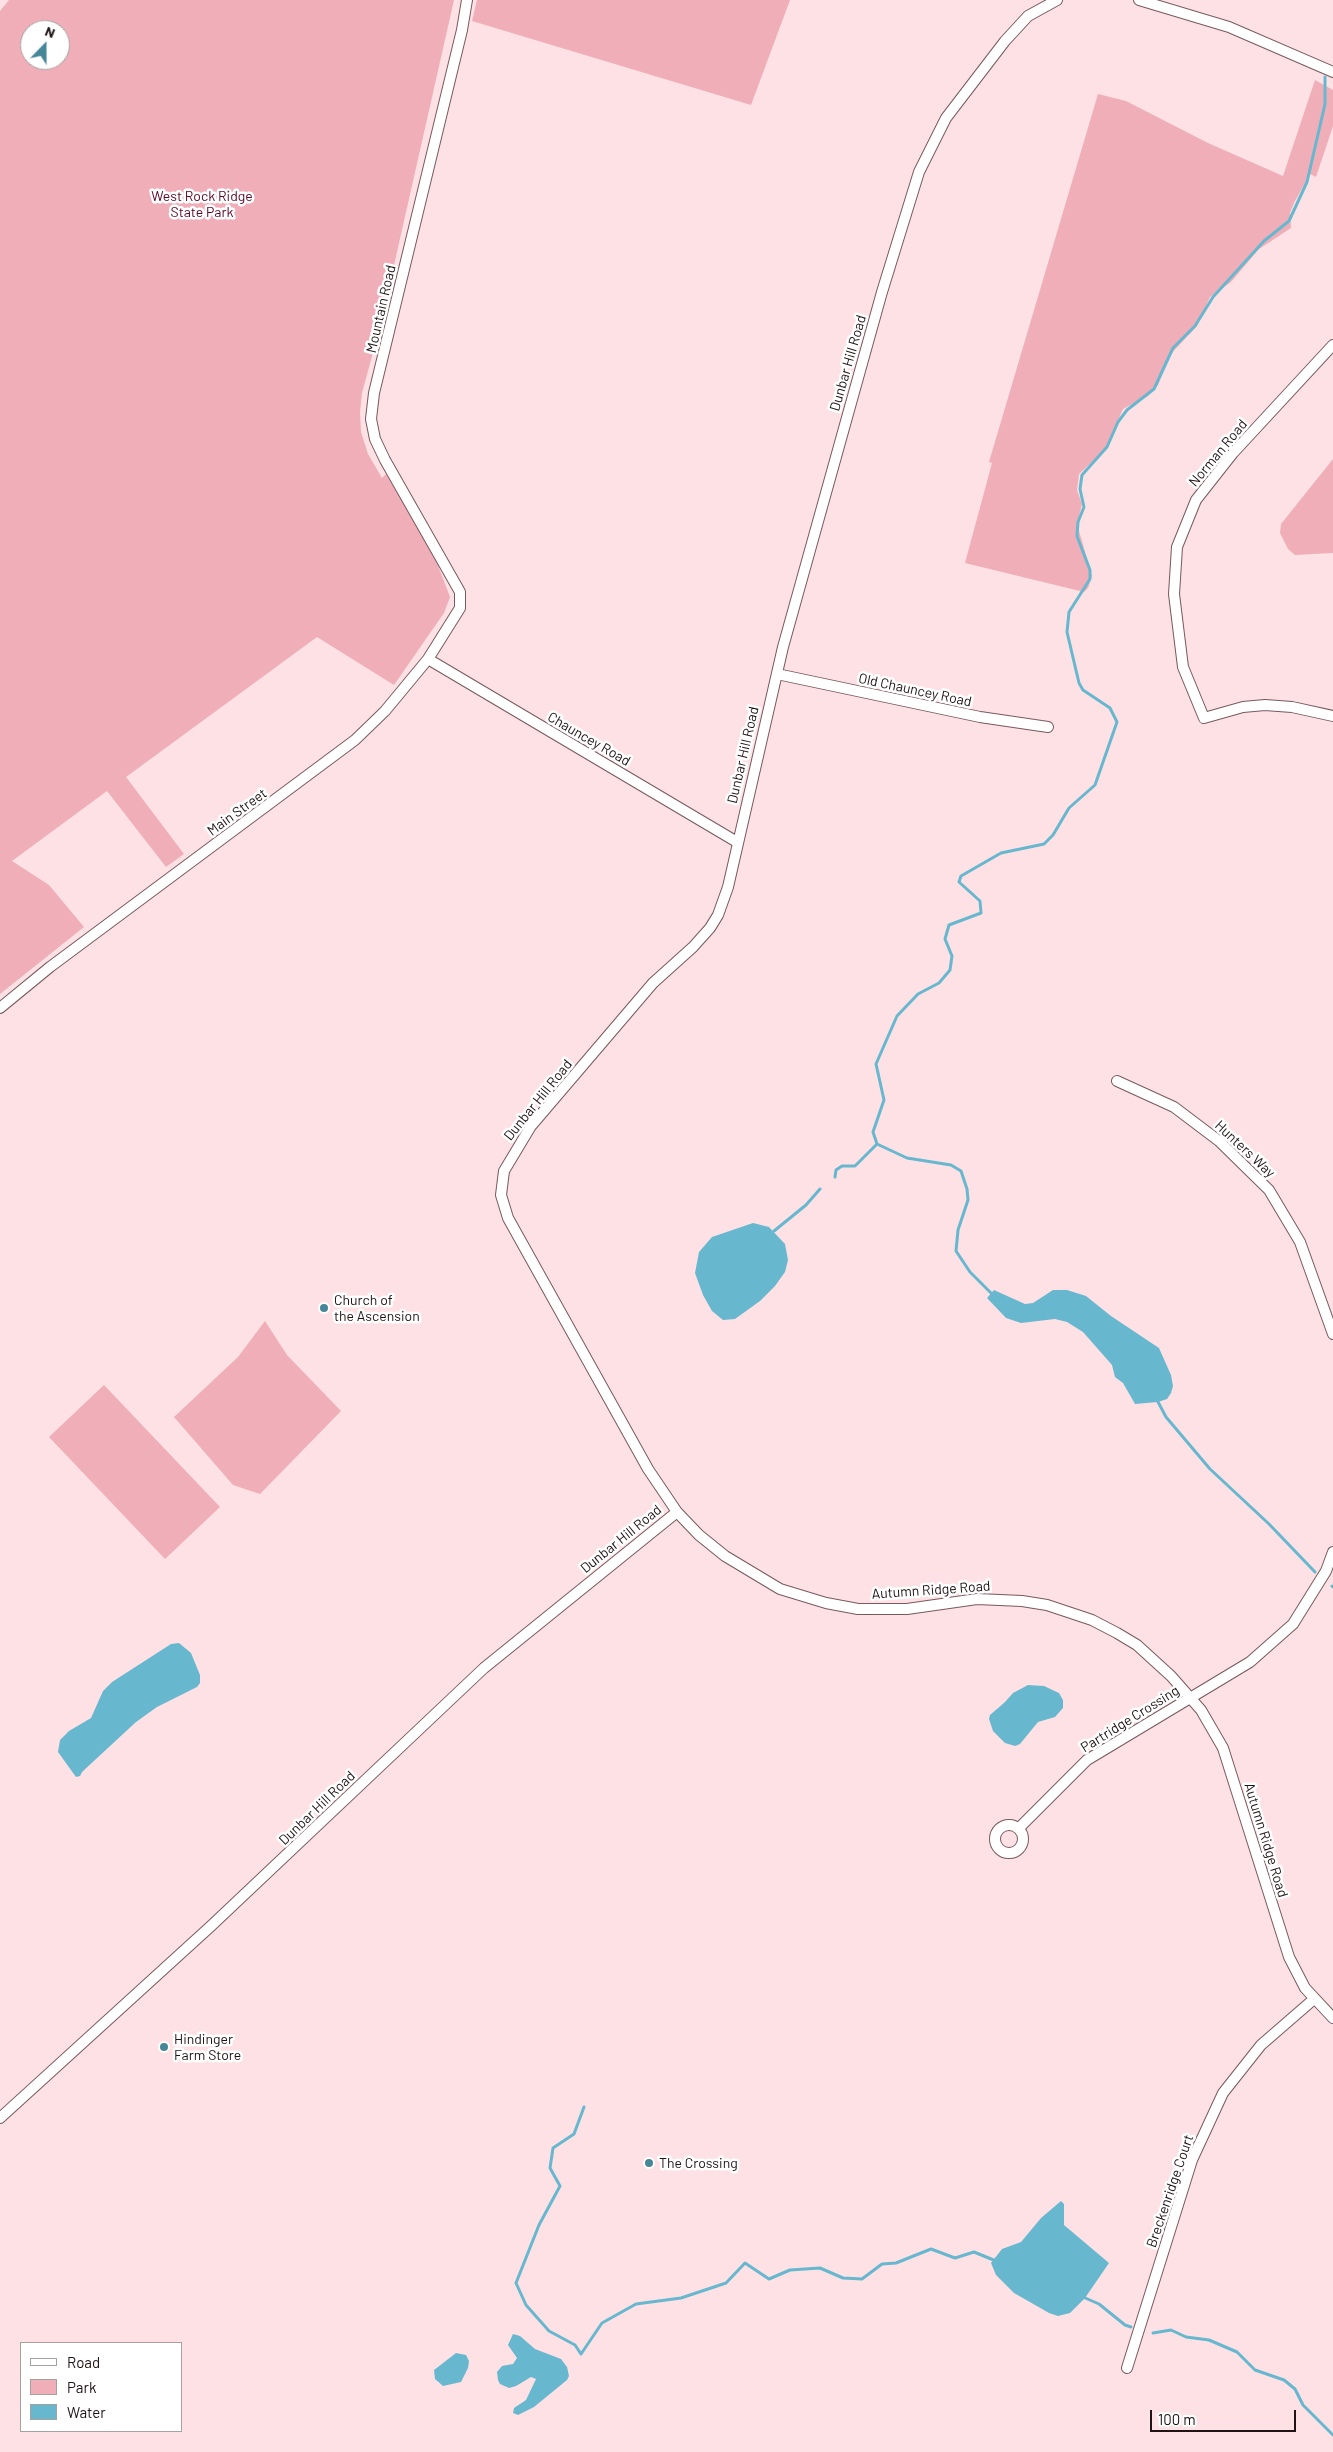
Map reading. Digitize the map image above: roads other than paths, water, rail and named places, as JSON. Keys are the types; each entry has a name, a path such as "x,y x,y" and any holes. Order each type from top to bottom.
{"street":[{"name":"Mountain Road","path":"460,608 460,592 385,460 375,439 371,419 374,393 467,0"},
{"name":"Dunbar Hill Road","path":"0,2118 211,1926 484,1668 677,1512 632,1442 508,1218 503,1205 501,1185 504,1171 511,1156 531,1126 653,983 693,947 710,928 725,894 777,674 882,292 927,154 959,98 1005,41 1028,16 1057,0"},
{"path":"1139,0 1228,27 1333,72"},
{"name":"Norman Road","path":"1333,344 1234,453 1196,500 1177,547 1174,594 1182,667 1204,718 1243,707 1265,705 1333,716"},
{"name":"Main Street","path":"0,1008 50,967 354,740 385,711 428,659 460,608"},
{"name":"Chauncey Road","path":"428,659 737,842"},
{"name":"Old Chauncey Road","path":"777,674 980,717 1048,727"},
{"name":"Hunters Way","path":"1116,1081 1174,1107 1219,1141 1269,1190 1300,1242 1333,1334"},
{"name":"Autumn Ridge Road","path":"677,1512 699,1535 744,1569 780,1589 826,1603 884,1610 968,1600 998,1599 1046,1605 1073,1613 1118,1633 1137,1645 1160,1664 1191,1698 1213,1728 1223,1748 1288,1956 1298,1976 1314,2000 1333,2018"},
{"path":"1191,1698 1250,1662 1293,1624 1326,1571 1333,1552"},
{"name":"Partridge Crossing","path":"1019,1828 1087,1760 1191,1698"},
{"name":"Breckenridge Court","path":"1127,2368 1192,2160 1223,2092 1261,2045 1314,2000"}],"water":[{"path":"753,1223 769,1227 785,1244 788,1260 785,1272 775,1286 760,1301 735,1319 723,1320 712,1311 703,1295 695,1273 699,1252 712,1237"},
{"path":"994,1290 1025,1304 1033,1303 1053,1290 1067,1290 1086,1296 1111,1316 1159,1348 1171,1375 1173,1386 1171,1393 1167,1399 1158,1402 1135,1404 1123,1383 1115,1377 1112,1365 1083,1332 1067,1322 1055,1319 1021,1323 1006,1318 987,1298"},
{"path":"179,1643 191,1653 200,1675 200,1683 197,1687 157,1707 136,1722 80,1776 76,1777 58,1752 60,1740 69,1731 91,1718 103,1691 112,1682 171,1644"},
{"path":"1028,1685 1044,1686 1059,1693 1063,1700 1063,1708 1055,1717 1038,1722 1020,1744 1015,1746 1005,1743 993,1731 989,1719 990,1715 1013,1693"},
{"path":"1061,2201 1064,2204 1064,2225 1109,2263 1085,2298 1070,2313 1058,2316 1049,2313 1014,2293 996,2275 991,2263 1002,2249 1021,2242 1041,2218"},
{"path":"513,2334 520,2336 535,2349 561,2359 567,2367 569,2376 567,2380 534,2407 518,2415 513,2413 514,2408 526,2400 536,2379 531,2377 509,2388 500,2384 497,2372 502,2366 513,2364 517,2358 508,2345"},
{"path":"456,2353 466,2355 469,2361 468,2368 461,2382 443,2386 435,2379 434,2370"}],"waterway":[{"path":"993,1295 970,1272 956,1251 958,1230 968,1200 967,1189 961,1171 951,1165 907,1158 877,1144 873,1132 884,1100 876,1064 897,1016 918,994 939,983 950,970 952,956 945,939 949,925 981,913 980,901 959,882 961,876 1001,853 1044,844 1053,835 1069,808 1095,785 1117,722 1110,708 1083,690 1079,683 1067,632 1069,612 1090,579 1090,570 1077,536 1078,522 1084,507 1080,489 1082,475 1107,447 1118,422 1127,410 1154,389 1173,348 1195,326 1213,297 1264,241 1289,221 1307,182 1325,104 1325,77"},
{"path":"835,1177 836,1170 842,1166 855,1166 877,1144"},
{"path":"774,1231 806,1205 820,1189"},
{"path":"1157,1400 1166,1417 1210,1469 1269,1524 1315,1572"},
{"path":"584,2107 574,2134 553,2148 550,2168 560,2186 539,2225 516,2283 526,2305 549,2331 575,2345 581,2354 602,2323 636,2304 681,2298 726,2283 745,2263 769,2279 790,2270 820,2268 843,2278 862,2279 882,2264 896,2263 931,2249 955,2258 974,2252 996,2261"},
{"path":"1083,2297 1099,2304 1125,2325 1131,2327"},
{"path":"1153,2333 1171,2330 1186,2337 1209,2340 1237,2352 1255,2370 1284,2380 1295,2389 1303,2405 1333,2435"}],"place":[{"name":"Church of the Ascension","path":"324,1308"},
{"name":"Hindinger Farm Store","path":"164,2047"},
{"name":"The Crossing","path":"649,2163"}],"park label":[{"name":"West Rock Ridge State Park","path":"202,204"}]}
